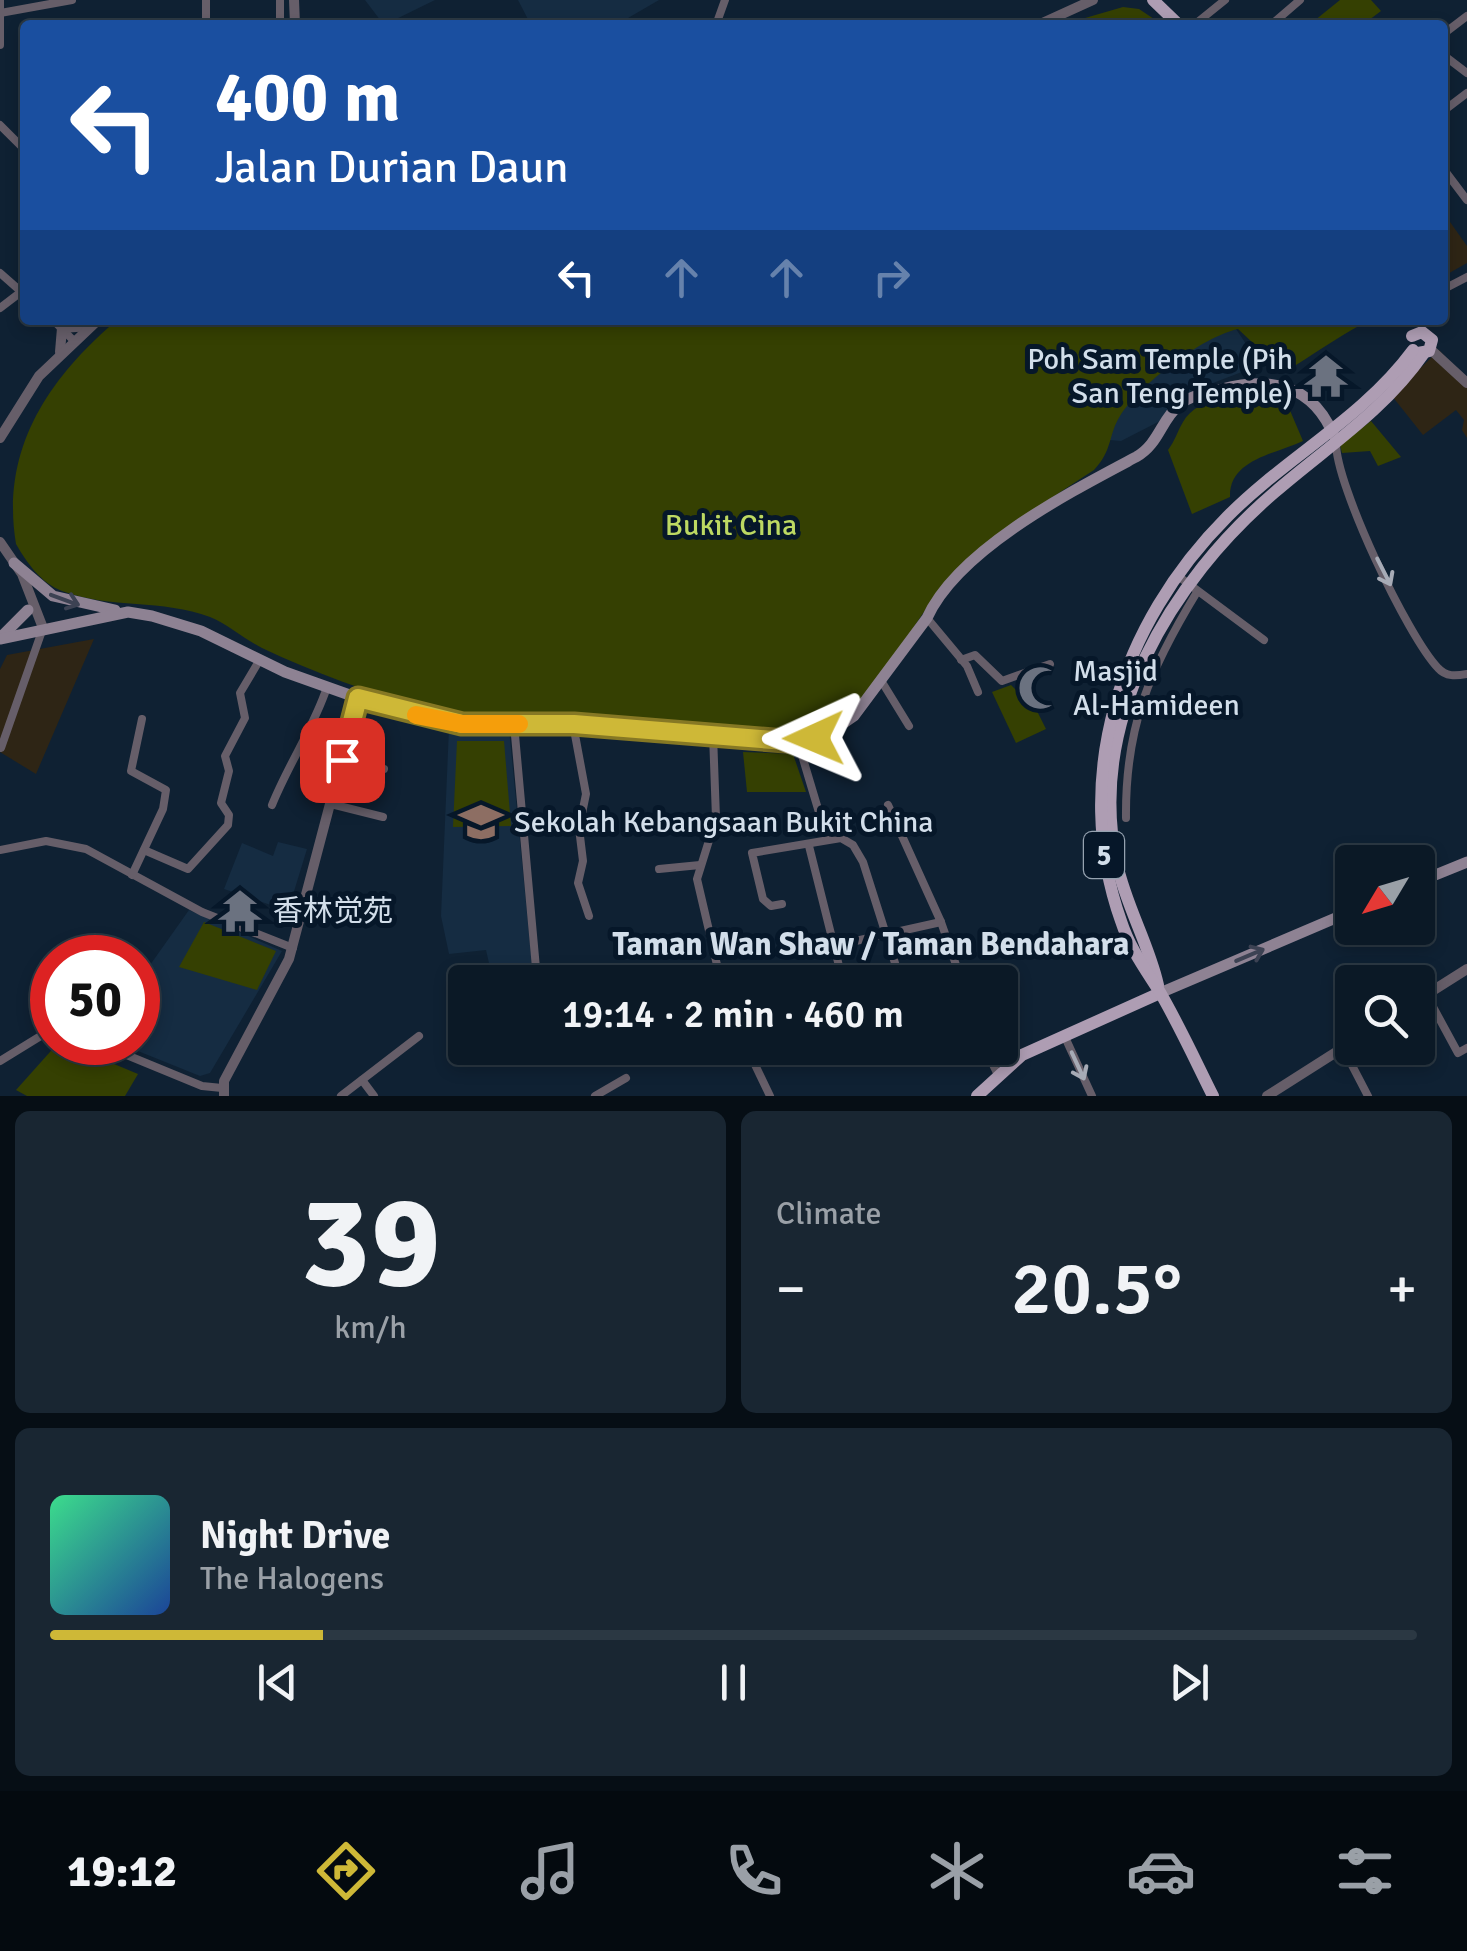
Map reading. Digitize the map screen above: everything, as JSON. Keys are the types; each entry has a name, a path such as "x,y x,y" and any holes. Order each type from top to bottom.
{"main road":[{"path":"1154,0 1174,20"},
{"name":"5","path":"1213,1096 1160,992 1144,973 1121,922 1105,864 1100,783 1106,734 1120,685 1160,600 1187,584 1230,531 1334,436 1389,397 1422,345 1421,325"},
{"name":"5","path":"1334,436 1422,345"},
{"path":"14,563 53,596 86,607 183,624 260,661 327,687 446,722 574,724 798,742 826,733 854,716 928,618 935,601 963,572 1056,501 1147,449 1175,408 1194,396 1240,385 1274,384 1298,390 1319,408 1347,419"},
{"path":"1319,408 1334,436"},
{"path":"0,638 28,610"},
{"path":"0,638 128,612"},
{"path":"1435,875 1467,862"},
{"path":"978,1096 1022,1056 1064,1035 1335,918"}],"street":[{"path":"0,45 1,8 72,0"},
{"path":"1049,20 1093,0"},
{"path":"1200,20 1225,0"},
{"path":"1276,20 1300,0"},
{"path":"0,126 20,145"},
{"path":"1448,175 1467,200"},
{"path":"0,272 20,290"},
{"path":"58,325 64,342 58,356"},
{"path":"59,325 74,341"},
{"path":"0,438 27,392 58,356 93,325"},
{"path":"1422,345 1467,383"},
{"path":"1334,436 1337,460 1356,514 1400,604 1443,672 1467,674"},
{"path":"0,542 14,563 40,632 40,650 1,748"},
{"path":"14,563 28,610 40,632"},
{"path":"1126,818 1126,776 1138,707 1187,584 1264,640"},
{"path":"928,618 960,660 978,692"},
{"path":"960,660 975,655 1002,681 1050,664"},
{"path":"144,850 188,869 228,825 230,815 221,803 229,771 225,756 244,718 240,693 260,661"},
{"path":"882,682 909,726"},
{"path":"272,805 293,753 318,715 327,687"},
{"path":"151,1065 224,1092 292,948 358,698"},
{"path":"132,875 163,809 166,790 130,771 142,719"},
{"path":"514,724 536,965"},
{"path":"574,724 586,794 579,828 583,861 578,883 589,916"},
{"path":"713,734 716,818 700,865 698,900 716,965"},
{"path":"798,742 827,840"},
{"path":"342,760 384,768"},
{"path":"331,804 383,816"},
{"path":"888,805 956,965"},
{"path":"782,904 771,906 763,899 750,856 767,848 810,846 841,838 853,845 896,965"},
{"path":"0,850 46,841 86,848 202,912 292,948"},
{"path":"810,846 839,965"},
{"path":"658,870 700,865"},
{"path":"834,946 941,922"},
{"path":"1435,989 1467,969"},
{"path":"1435,1017 1458,1053 1467,1048"},
{"path":"1064,1035 1092,1096"},
{"path":"342,1096 419,1036"},
{"path":"0,1060 30,1042"},
{"path":"1267,1096 1335,1053"},
{"path":"755,1065 770,1096"},
{"path":"993,1065 998,1075"},
{"path":"1356,1065 1368,1096"},
{"path":"596,1096 626,1078"},
{"path":"362,1080 374,1096"}],"shaded area":[{"path":"365,0 435,0 394,20 380,20"},
{"path":"518,0 659,0 625,20 528,20"},
{"path":"1448,219 1467,246 1467,263 1448,274"},
{"path":"1229,325 1233,325 1260,365 1187,393 1174,402 1160,421 1121,441 1110,440 1110,417 1153,375"},
{"path":"1439,350 1467,380 1467,438 1462,430 1464,420 1456,410 1423,435 1392,396"},
{"path":"94,639 36,774 0,752 0,669 7,655"},
{"name":"Sekolah Kebangsaan Bukit China","path":"449,728 509,729 532,965 489,965 486,950 449,954 441,916"},
{"path":"278,842 307,849 288,911 224,889 242,843 273,856"},
{"path":"189,910 282,951 210,1073 200,1076 160,1060 160,951"}],"green space":[{"path":"1340,0 1371,0 1381,11 1369,20 1315,20"},
{"path":"1123,7 1139,9 1156,20 1078,20"},
{"name":"Bukit Cina","path":"112,325 1361,325 1296,365 1270,359 1238,329 1207,341 1173,364 1129,403 1094,470 1007,529 960,568 856,704 834,721 809,732 777,736 593,718 444,711 363,689 301,666 192,611 80,597 54,587 35,572 16,544 16,477 35,417 51,391"},
{"path":"1283,394 1303,441 1246,466 1237,474 1230,497 1192,514 1168,450 1183,422 1191,412 1214,400"},
{"path":"1371,421 1401,457 1378,466 1370,451 1342,453 1340,445"},
{"path":"1011,685 1037,711 1046,729 1016,743 992,692"},
{"path":"457,741 504,741 511,826 453,827"},
{"path":"743,752 793,754 806,792 747,792"},
{"path":"204,922 276,951 257,990 179,967"},
{"path":"38,1065 117,1065 138,1074 125,1096 27,1096 16,1090"}],"slow traffic":[{"path":"416,715 462,724 519,724"}],"place":[{"name":"Poh Sam Temple (Pih San Teng Temple)","path":"1326,376"},
{"name":"Masjid Al-Hamideen","path":"1040,688"},
{"name":"Sekolah Kebangsaan Bukit China","path":"481,822"},
{"name":"香林觉苑","path":"240,911"}],"district":[{"name":"Taman Wan Shaw / Taman Bendahara","path":"871,944"}],"route":[{"path":"342,760 358,698 462,724 574,724 798,742 814,738"}]}
